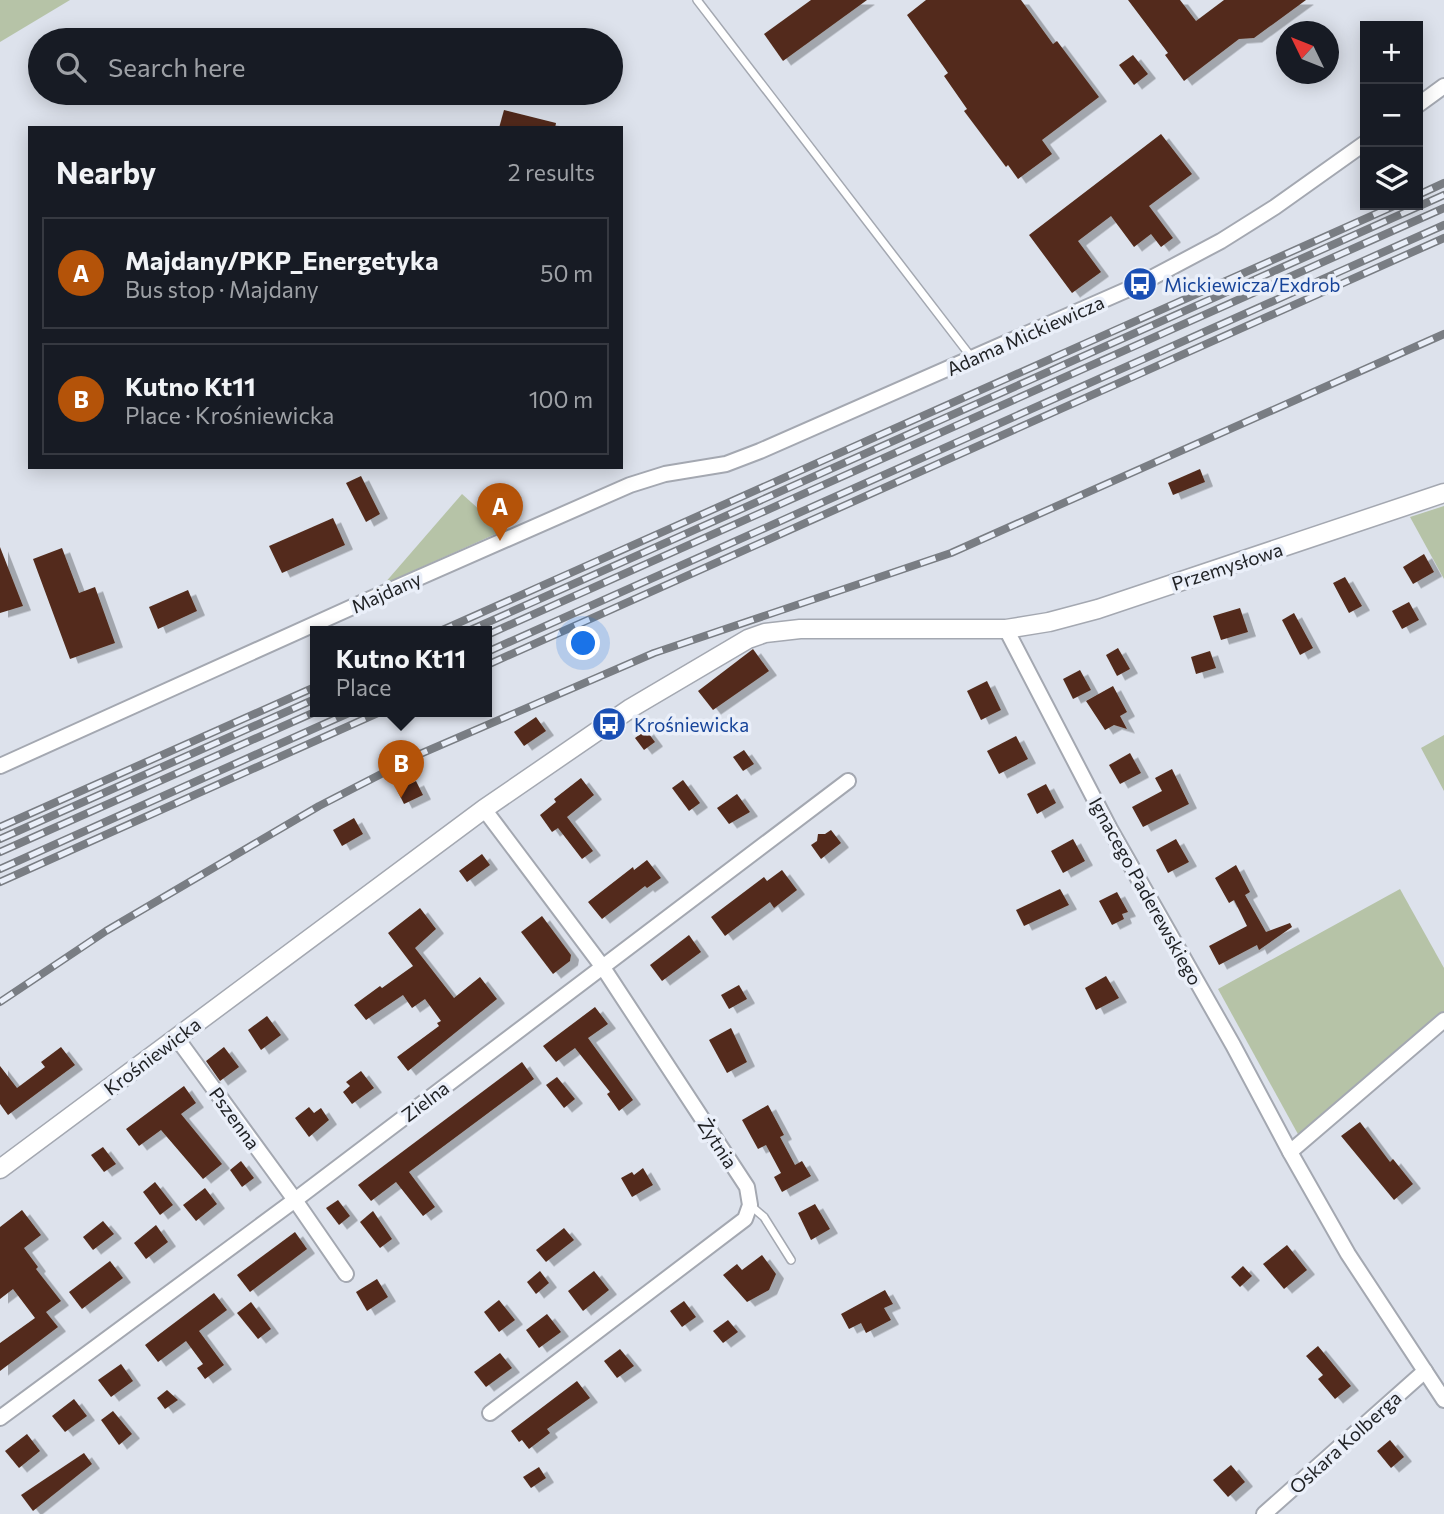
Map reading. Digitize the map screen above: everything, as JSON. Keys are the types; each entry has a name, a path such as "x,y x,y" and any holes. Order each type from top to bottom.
{"street":[{"path":"1423,101 1444,86"},
{"name":"Adama Mickiewicza","path":"702,469 760,452 1140,284 1221,241 1275,207 1360,147"},
{"name":"Majdany","path":"310,626 630,485 665,474 702,469"},
{"name":"Przemysłowa","path":"1006,629 1049,622 1098,609 1444,493"},
{"name":"Majdany","path":"0,766 310,626"},
{"name":"Krośniewicka","path":"0,1169 484,809 631,708 748,639 765,633 800,629 1006,629"},
{"name":"Ignacego Paderewskiego","path":"1006,629 1110,830 1233,1045 1290,1152 1348,1254 1444,1400"},
{"name":"Zielna","path":"0,1418 295,1200 848,781"},
{"name":"Żytnia","path":"484,809 602,966 747,1187 750,1205"},
{"path":"1290,1152 1444,1020"},
{"name":"Pszenna","path":"176,1037 346,1274"},
{"path":"490,1413 746,1219 750,1205"},
{"name":"Oskara Kolberga","path":"1264,1514 1425,1371"}],"lane":[{"path":"697,0 972,359"},
{"path":"750,1205 764,1217 791,1261"}],"green space":[{"path":"0,0 70,0 0,42"},
{"path":"462,494 500,528 500,532 384,584"},
{"path":"1444,506 1444,579 1410,517"},
{"path":"1444,735 1444,791 1421,748"},
{"path":"1400,889 1444,968 1444,1011 1299,1136 1218,989"}],"building":[{"path":"811,0 867,0 783,61 764,34"},
{"path":"926,0 1021,0 1053,44 1057,41 1099,97 1042,140 1052,154 1018,179 964,111 967,109 944,76 948,73 907,15"},
{"path":"1128,0 1180,0 1196,21 1224,0 1306,0 1254,38 1239,39 1184,81 1165,55 1168,53"},
{"path":"1133,55 1148,74 1134,85 1119,65"},
{"path":"504,110 556,123 555,126 500,126"},
{"path":"1161,134 1192,174 1149,206 1173,238 1161,247 1151,234 1134,247 1111,216 1078,241 1101,272 1072,293 1029,235"},
{"path":"1200,469 1205,482 1173,495 1168,483"},
{"path":"361,476 380,514 366,522 346,483"},
{"path":"333,518 345,545 282,573 269,546"},
{"path":"0,547 23,606 0,613"},
{"path":"62,548 79,593 95,587 115,643 70,659 33,559"},
{"path":"1424,554 1434,572 1413,584 1403,567"},
{"path":"1345,577 1362,606 1349,613 1333,583"},
{"path":"188,590 197,611 158,629 149,607"},
{"path":"1409,602 1419,620 1402,629 1392,611"},
{"path":"1240,608 1248,632 1221,640 1213,616"},
{"path":"1294,613 1313,648 1300,655 1282,620"},
{"path":"1118,648 1130,669 1117,676 1106,655"},
{"path":"753,649 769,671 713,710 698,691"},
{"path":"1210,651 1216,668 1196,674 1191,657"},
{"path":"1080,670 1091,690 1073,699 1063,679"},
{"path":"987,681 1001,710 981,720 967,691"},
{"path":"1113,686 1127,712 1120,716 1127,729 1114,725 1105,730 1086,701"},
{"path":"536,717 546,731 524,746 514,732"},
{"path":"646,730 655,742 644,750 635,738"},
{"path":"1016,736 1028,759 999,774 987,751"},
{"path":"744,750 754,764 743,771 733,757"},
{"path":"1130,753 1141,773 1120,784 1109,765"},
{"path":"1172,769 1189,804 1143,827 1132,807 1162,791 1155,778"},
{"path":"581,778 594,795 567,817 593,851 582,859 558,828 552,832 540,815 556,802 554,799"},
{"path":"683,780 700,803 689,811 672,788"},
{"path":"416,781 423,795 404,804 397,790"},
{"path":"1046,784 1056,803 1037,814 1027,794"},
{"path":"737,794 750,812 729,824 717,808"},
{"path":"354,818 363,834 342,846 333,830"},
{"path":"831,830 841,843 821,859 811,845 817,841 818,834"},
{"path":"1073,839 1085,861 1063,873 1051,851"},
{"path":"1176,839 1189,862 1168,873 1156,850"},
{"path":"482,854 490,865 467,882 459,871"},
{"path":"647,860 661,878 647,888 645,886 602,919 588,902 633,867 634,870"},
{"path":"1236,865 1250,892 1245,895 1266,932 1290,923 1292,927 1259,950 1257,945 1219,965 1209,946 1247,926 1234,900 1229,903 1215,878"},
{"path":"782,870 797,890 774,908 770,902 725,936 711,917 764,877 767,881"},
{"path":"1060,889 1069,905 1024,926 1016,910"},
{"path":"1117,892 1128,912 1122,914 1124,919 1112,925 1099,901"},
{"path":"420,908 436,929 415,948 454,998 480,977 497,999 408,1071 397,1057 439,1026 437,1023 441,1021 425,999 412,1008 403,995 366,1020 354,1005 413,966 388,933"},
{"path":"542,916 571,955 570,961 553,974 521,932"},
{"path":"689,935 701,952 662,981 650,965"},
{"path":"1106,976 1119,998 1096,1010 1085,988"},
{"path":"739,985 747,999 729,1009 721,995"},
{"path":"595,1007 608,1024 588,1038 633,1100 619,1111 607,1094 610,1092 575,1048 556,1062 543,1046"},
{"path":"267,1016 281,1035 261,1050 248,1030"},
{"path":"731,1028 747,1062 727,1073 709,1040"},
{"path":"61,1047 75,1065 8,1115 0,1104 0,1066 17,1088 45,1067 41,1062"},
{"path":"224,1047 239,1067 220,1081 206,1061"},
{"path":"522,1062 534,1079 409,1172 435,1207 423,1216 396,1182 371,1201 358,1185"},
{"path":"361,1071 374,1088 352,1104 343,1092 350,1086 346,1082"},
{"path":"557,1077 575,1099 564,1108 546,1085"},
{"path":"184,1086 196,1103 181,1114 222,1164 203,1179 161,1130 139,1146 126,1129"},
{"path":"768,1105 784,1135 780,1137 795,1165 802,1161 811,1176 782,1192 774,1177 781,1173 766,1145 758,1149 742,1120"},
{"path":"309,1107 314,1113 321,1108 329,1120 309,1137 295,1118"},
{"path":"1360,1122 1390,1162 1393,1159 1413,1184 1394,1200 1341,1136"},
{"path":"103,1147 116,1164 104,1172 91,1155"},
{"path":"241,1161 254,1178 242,1187 230,1170"},
{"path":"643,1168 653,1185 632,1197 621,1178 632,1172 634,1175"},
{"path":"155,1182 173,1205 160,1215 143,1192"},
{"path":"205,1188 217,1204 196,1221 183,1205"},
{"path":"338,1200 350,1216 339,1225 326,1208"},
{"path":"815,1204 830,1229 811,1240 798,1213"},
{"path":"22,1210 41,1235 24,1248 38,1267 36,1269 61,1301 46,1312 58,1327 0,1371 0,1343 35,1318 13,1289 0,1299 0,1227"},
{"path":"373,1211 392,1239 380,1248 360,1222"},
{"path":"103,1221 114,1234 93,1250 83,1237"},
{"path":"156,1225 168,1242 146,1259 134,1243"},
{"path":"564,1228 574,1240 546,1262 536,1250"},
{"path":"295,1232 307,1249 250,1292 237,1275"},
{"path":"1287,1245 1307,1270 1284,1289 1263,1264"},
{"path":"762,1255 776,1274 769,1290 747,1302 723,1275 737,1264 742,1270"},
{"path":"110,1261 123,1278 82,1309 69,1292"},
{"path":"1243,1266 1252,1276 1240,1287 1231,1277"},
{"path":"540,1271 549,1283 536,1294 527,1282"},
{"path":"594,1271 609,1290 583,1311 568,1291"},
{"path":"377,1279 388,1297 367,1311 356,1292"},
{"path":"885,1290 893,1304 884,1308 891,1320 866,1333 861,1323 849,1329 841,1314"},
{"path":"214,1293 227,1310 199,1331 224,1365 205,1379 197,1368 203,1364 186,1341 158,1362 145,1345"},
{"path":"499,1300 515,1320 499,1332 484,1312"},
{"path":"684,1301 696,1317 682,1327 670,1311"},
{"path":"251,1302 271,1329 258,1339 237,1313"},
{"path":"547,1314 561,1332 539,1348 526,1330"},
{"path":"728,1320 738,1332 723,1343 713,1331"},
{"path":"1318,1346 1351,1386 1335,1399 1318,1379 1323,1375 1306,1356"},
{"path":"620,1349 634,1366 617,1378 604,1361"},
{"path":"500,1353 512,1368 486,1387 474,1372"},
{"path":"121,1364 133,1381 111,1397 98,1380"},
{"path":"577,1381 590,1398 547,1429 550,1433 529,1449 522,1440 519,1442 511,1431"},
{"path":"167,1390 178,1400 165,1409 157,1398"},
{"path":"74,1399 87,1416 65,1432 52,1416"},
{"path":"113,1411 132,1434 119,1445 101,1420"},
{"path":"27,1434 40,1451 19,1468 5,1451"},
{"path":"1390,1440 1404,1457 1391,1468 1377,1451"},
{"path":"84,1453 92,1464 33,1511 21,1495"},
{"path":"1231,1465 1245,1482 1228,1497 1213,1480"},
{"path":"539,1467 546,1478 531,1488 523,1477"}],"railway":[{"path":"1423,193 1444,183"},
{"path":"479,626 1444,195"},
{"path":"492,633 1444,208"},
{"path":"451,626 1385,210"},
{"path":"492,650 1444,225"},
{"path":"492,663 1444,238"},
{"path":"0,1002 106,931 319,806 420,754 654,653 951,553 1444,334"},
{"path":"0,827 310,689"},
{"path":"0,839 310,701"},
{"path":"0,852 310,714"},
{"path":"0,869 340,717"},
{"path":"0,882 369,717"}],"place":[{"name":"Mickiewicza/Exdrob","path":"1140,284"},
{"name":"Majdany/PKP_Energetyka","path":"500,541"},
{"name":"Krośniewicka","path":"609,724"},
{"name":"Kutno Kt11","path":"401,798"}]}
